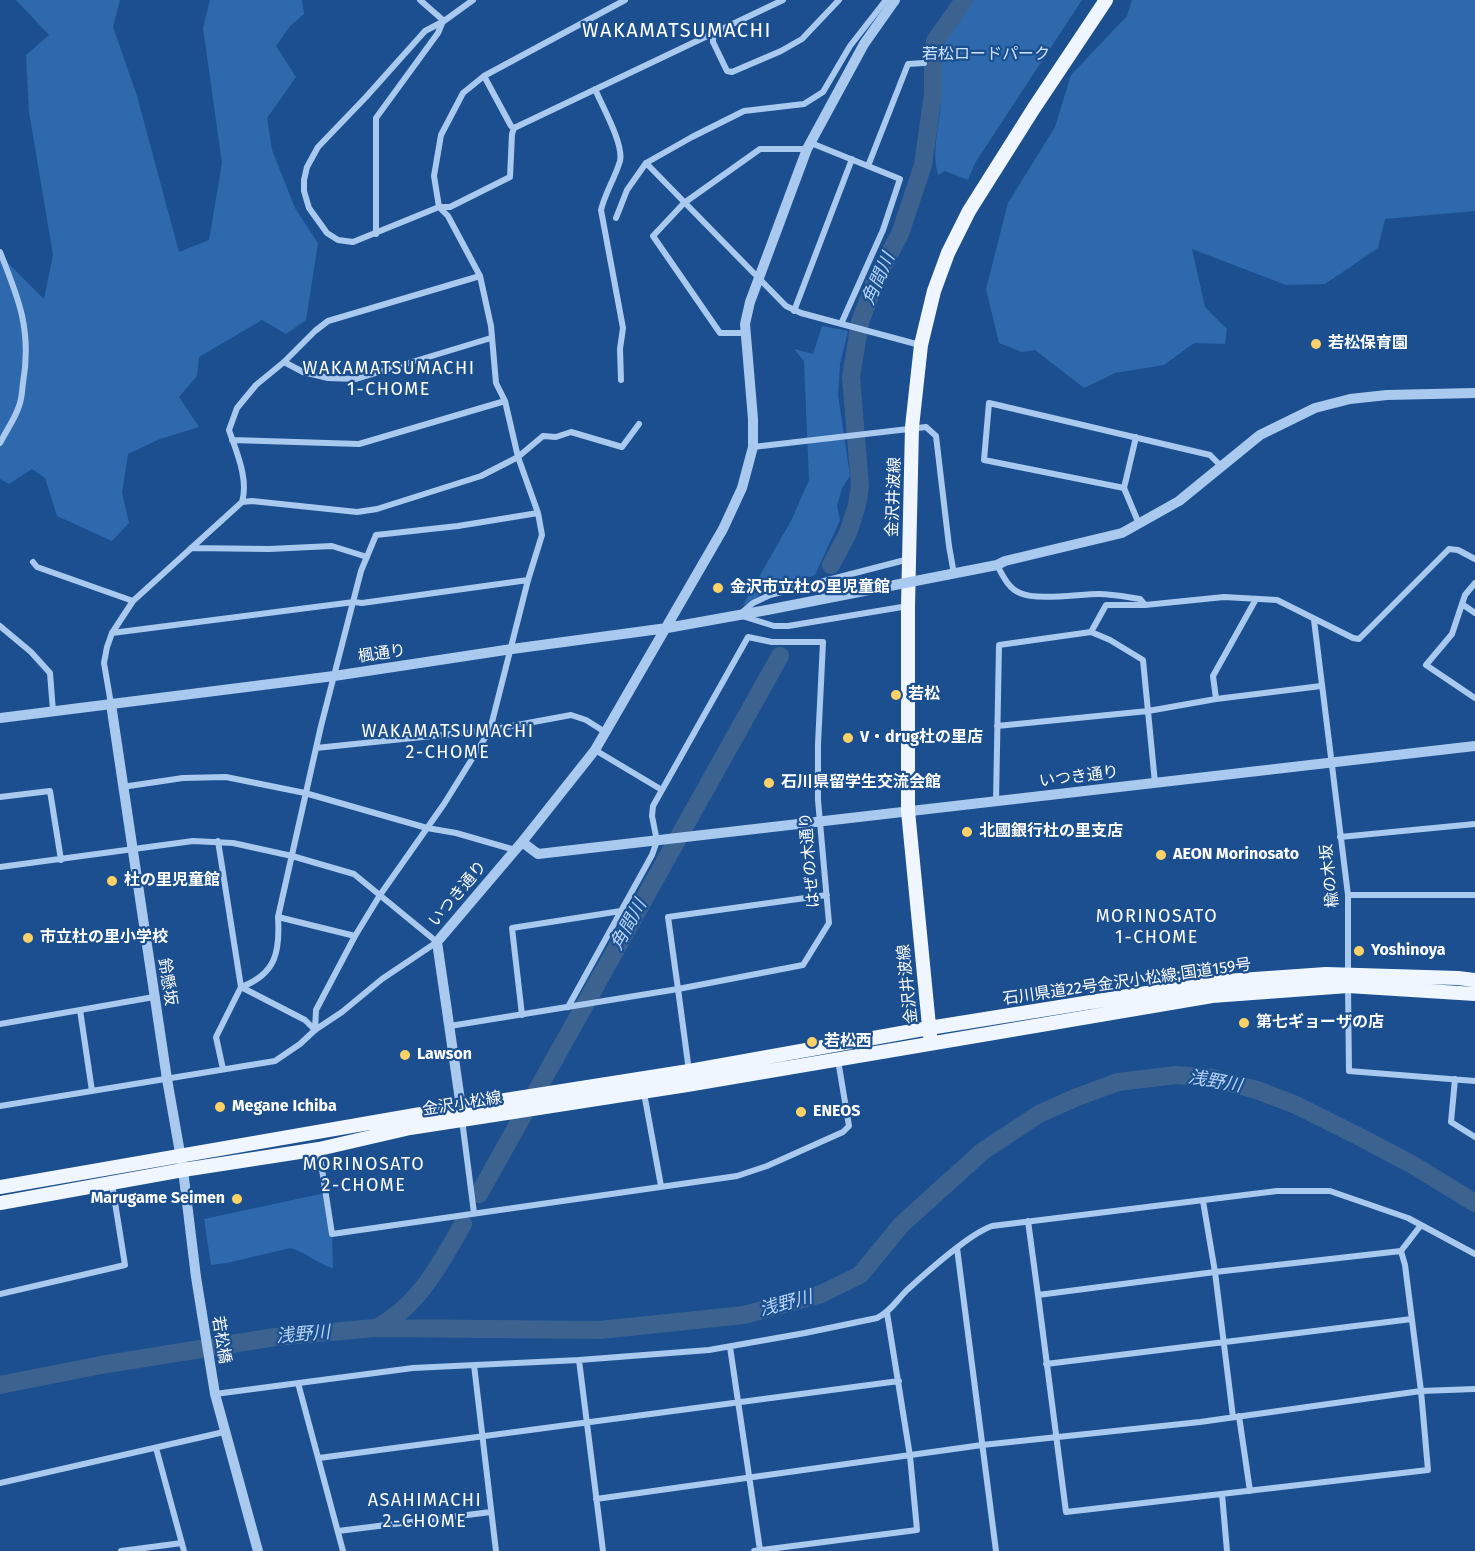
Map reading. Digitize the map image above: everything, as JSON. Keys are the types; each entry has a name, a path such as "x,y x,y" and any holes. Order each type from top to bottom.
{"main road":[{"name":"金沢井波線","path":"930,1044 908,811 908,606 912,427 921,345 934,291 948,253 969,211 1106,0"},
{"name":"石川県道22号金沢小松線;国道159号","path":"929,1028 1226,981 1458,978 1475,980"},
{"name":"金沢小松線","path":"543,1101 644,1092 1212,996 1348,980"},
{"path":"1348,980 1475,994"},
{"name":"金沢小松線","path":"0,1203 112,1184 182,1163 543,1101 689,1071 929,1028"},
{"name":"金沢小松線","path":"0,1187 182,1163 319,1149 462,1114"}],"street":[{"path":"420,0 444,21"},
{"path":"473,0 444,21 425,31 318,147 307,167 303,191 309,208 327,233 338,240 353,242 440,207 450,207 510,177 509,165 514,128 783,0"},
{"path":"315,1030 316,1010 355,936 490,730 528,580 542,535 538,513 518,457 505,401 496,383 491,326 480,276 448,216 440,207 434,176 441,135 463,93 484,76 613,3 625,0"},
{"path":"712,33 713,42 727,71 732,72 781,51 802,39 839,0"},
{"path":"616,218 627,190 645,164 744,111 804,104 822,92 850,46 886,0"},
{"name":"いつき通り","path":"462,1114 437,942 595,750 723,529 742,488 753,447 753,419 745,324 757,278 809,146 831,101 864,44 895,0"},
{"path":"376,234 376,118 438,33 444,21"},
{"path":"868,166 908,64 924,63"},
{"path":"484,76 514,128"},
{"path":"595,89 620,146 621,159 603,199 601,210 623,328 620,349 621,380"},
{"path":"746,333 720,333 653,236 684,203 760,149 809,146 852,159 900,179 883,230 841,324"},
{"path":"794,311 852,159"},
{"path":"645,164 778,300 794,311 921,345"},
{"path":"0,252 24,317 27,359 20,405 0,443"},
{"path":"111,704 104,663 112,633 133,601 242,502 244,494 240,462 228,430 237,408 256,385 284,363 328,321 480,276"},
{"path":"284,363 303,372 327,378 356,378 491,338"},
{"name":"楓通り","path":"0,718 334,676 667,628 997,565 1005,561 1122,533 1179,501 1260,435 1315,408 1350,399 1386,395 1475,393"},
{"path":"232,440 359,444 505,401"},
{"path":"1124,488 984,460 989,403 1210,455 1221,466"},
{"path":"242,502 252,501 357,512 377,509 481,476 518,457 543,436 556,437 571,432 622,447 639,424"},
{"path":"753,447 926,427 936,436 949,546 950,574"},
{"path":"1136,437 1124,488 1139,524"},
{"path":"241,987 255,982 275,960 279,938 278,916 305,793 361,571 376,535 458,526 538,513"},
{"path":"191,548 280,549 332,546 367,557"},
{"path":"1091,632 1106,605 1145,605 1224,597 1277,600 1314,620 1359,639 1449,549 1458,550 1475,559"},
{"path":"739,615 753,603 771,595 909,559"},
{"path":"33,562 37,567 133,601"},
{"path":"997,565 1007,583 1021,594 1035,596 1102,593 1140,599 1145,605"},
{"path":"112,633 354,602 362,603 528,580"},
{"path":"1475,583 1465,595 1452,634 1425,665 1475,698"},
{"path":"1216,699 1213,676 1256,599"},
{"path":"1462,604 1475,613"},
{"path":"739,615 774,626 788,626 908,606"},
{"name":"楡の木坂","path":"1314,620 1348,895 1349,1071 1455,1079"},
{"path":"0,626 32,652 50,673 52,711"},
{"path":"996,802 999,645 1091,632 1110,640 1143,660 1155,783"},
{"name":"はぜの木通り","path":"450,1026 522,1016 803,965 829,923 819,821 818,744 823,642 772,642 748,636 662,790"},
{"path":"997,726 1148,711 1216,699 1321,686"},
{"name":"鈴懸坂","path":"111,704 154,998 182,1163"},
{"path":"316,748 490,730 571,715 586,720 605,732"},
{"name":"いつき通り","path":"662,840 1475,746"},
{"path":"595,750 662,790 653,806 652,816 662,840"},
{"path":"122,787 183,777 213,776 305,793 427,828 518,846 538,854 662,840"},
{"path":"0,797 50,791 61,860"},
{"path":"1340,837 1475,824"},
{"path":"568,1007 662,840"},
{"path":"0,867 194,841 233,843 292,856 354,874 437,942 382,979 342,1012 275,1061 0,1106"},
{"path":"218,841 241,987 216,1037 223,1069"},
{"path":"689,1071 668,917 827,895"},
{"path":"1348,895 1475,895"},
{"path":"522,1016 512,928 621,911"},
{"path":"278,916 355,936"},
{"path":"241,987 305,1020 315,1030"},
{"path":"0,1024 154,998"},
{"path":"80,1010 92,1091"},
{"path":"319,1149 332,1234 737,1176 766,1166 843,1132 849,1126 838,1060"},
{"path":"1475,1081 1455,1079 1450,1122 1475,1137"},
{"path":"644,1092 661,1186"},
{"path":"462,1114 474,1213"},
{"name":"若松橋","path":"182,1163 214,1389 258,1551"},
{"path":"0,1294 125,1264 112,1184"},
{"path":"214,1389 298,1383 413,1368 579,1360 730,1347 877,1318 887,1313 908,1289 982,1228 1277,1191 1330,1191 1370,1203 1421,1225 1475,1254"},
{"path":"1203,1201 1215,1272 1223,1342 1250,1491"},
{"path":"1028,1221 1066,1512 1428,1470 1421,1391 1405,1265 1401,1251"},
{"path":"1038,1295 1401,1251 1421,1225"},
{"path":"957,1248 996,1551"},
{"path":"730,1347 750,1478 757,1551 917,1530 910,1456 887,1313"},
{"path":"1046,1364 1412,1319"},
{"path":"579,1360 603,1551"},
{"path":"474,1365 496,1551"},
{"path":"319,1458 898,1381"},
{"path":"298,1383 343,1551"},
{"path":"596,1499 982,1445 1236,1416 1421,1391 1475,1389"},
{"path":"0,1483 224,1432"},
{"path":"156,1448 184,1551"},
{"path":"1222,1494 1227,1551"},
{"path":"338,1531 491,1512"},
{"path":"121,1551 182,1543"}],"green space":[{"path":"16,0 120,0 113,27 137,96 179,252 209,240 222,163 203,28 210,0 302,0 304,14 290,26 276,46 296,77 267,118 272,150 295,208 318,243 306,320 286,334 262,320 199,357 197,376 179,397 199,427 160,439 128,454 122,493 129,523 112,541 57,516 45,478 32,469 9,484 0,479 0,255 44,299 53,255 29,112 26,55 49,35"},
{"name":"若松ロードパーク","path":"964,0 1082,0 975,163 968,180 945,171 938,175 935,153 941,87 934,59 935,42 940,31"},
{"path":"1132,0 1475,0 1475,211 1385,219 1378,248 1325,284 1286,285 1192,249 1205,307 1227,329 1225,344 1194,343 1164,365 1115,373 1084,388 1035,350 1022,352 999,343 986,289 1008,203 1055,127 1071,75 1127,16"},
{"path":"822,326 848,331 840,364 838,395 850,476 842,488 837,506 840,520 815,575 771,589 754,599 753,603 743,605 791,521 809,480 804,361 794,349 813,354"},
{"path":"325,1193 332,1234 333,1268 290,1248 211,1265 204,1219"}],"waterway":[{"name":"角間川","path":"831,565 848,533 860,486 851,377 860,322 877,277 900,234 923,165 933,94 935,41 964,0"},
{"name":"角間川","path":"479,1194 780,656"},
{"name":"浅野川","path":"0,1385 101,1365 275,1337 375,1328 600,1330 744,1315 821,1294 860,1275 902,1224 983,1151 1039,1114 1118,1082 1176,1075 1212,1078 1257,1090 1296,1105 1360,1137 1413,1165 1475,1203"},
{"name":"角間川","path":"376,1328 404,1308 427,1283 463,1224"}],"place":[{"name":"若松保育園","path":"1316,344"},
{"name":"金沢市立杜の里児童館","path":"718,588"},
{"name":"若松","path":"896,695"},
{"name":"V・drug杜の里店","path":"848,738"},
{"name":"石川県留学生交流会館","path":"769,783"},
{"name":"北國銀行杜の里支店","path":"967,832"},
{"name":"AEON Morinosato","path":"1161,855"},
{"name":"杜の里児童館","path":"112,881"},
{"name":"市立杜の里小学校","path":"28,938"},
{"name":"Yoshinoya","path":"1359,951"},
{"name":"第七ギョーザの店","path":"1244,1023"},
{"name":"若松西","path":"812,1042"},
{"name":"Lawson","path":"405,1055"},
{"name":"Megane Ichiba","path":"220,1107"},
{"name":"ENEOS","path":"801,1112"},
{"name":"Marugame Seimen","path":"237,1199"}],"district":[{"name":"WAKAMATSUMACHI","path":"677,31"},
{"name":"WAKAMATSUMACHI 1-CHOME","path":"389,379"},
{"name":"WAKAMATSUMACHI 2-CHOME","path":"448,742"},
{"name":"MORINOSATO 1-CHOME","path":"1157,927"},
{"name":"MORINOSATO 2-CHOME","path":"364,1175"},
{"name":"ASAHIMACHI 2-CHOME","path":"425,1511"}]}
